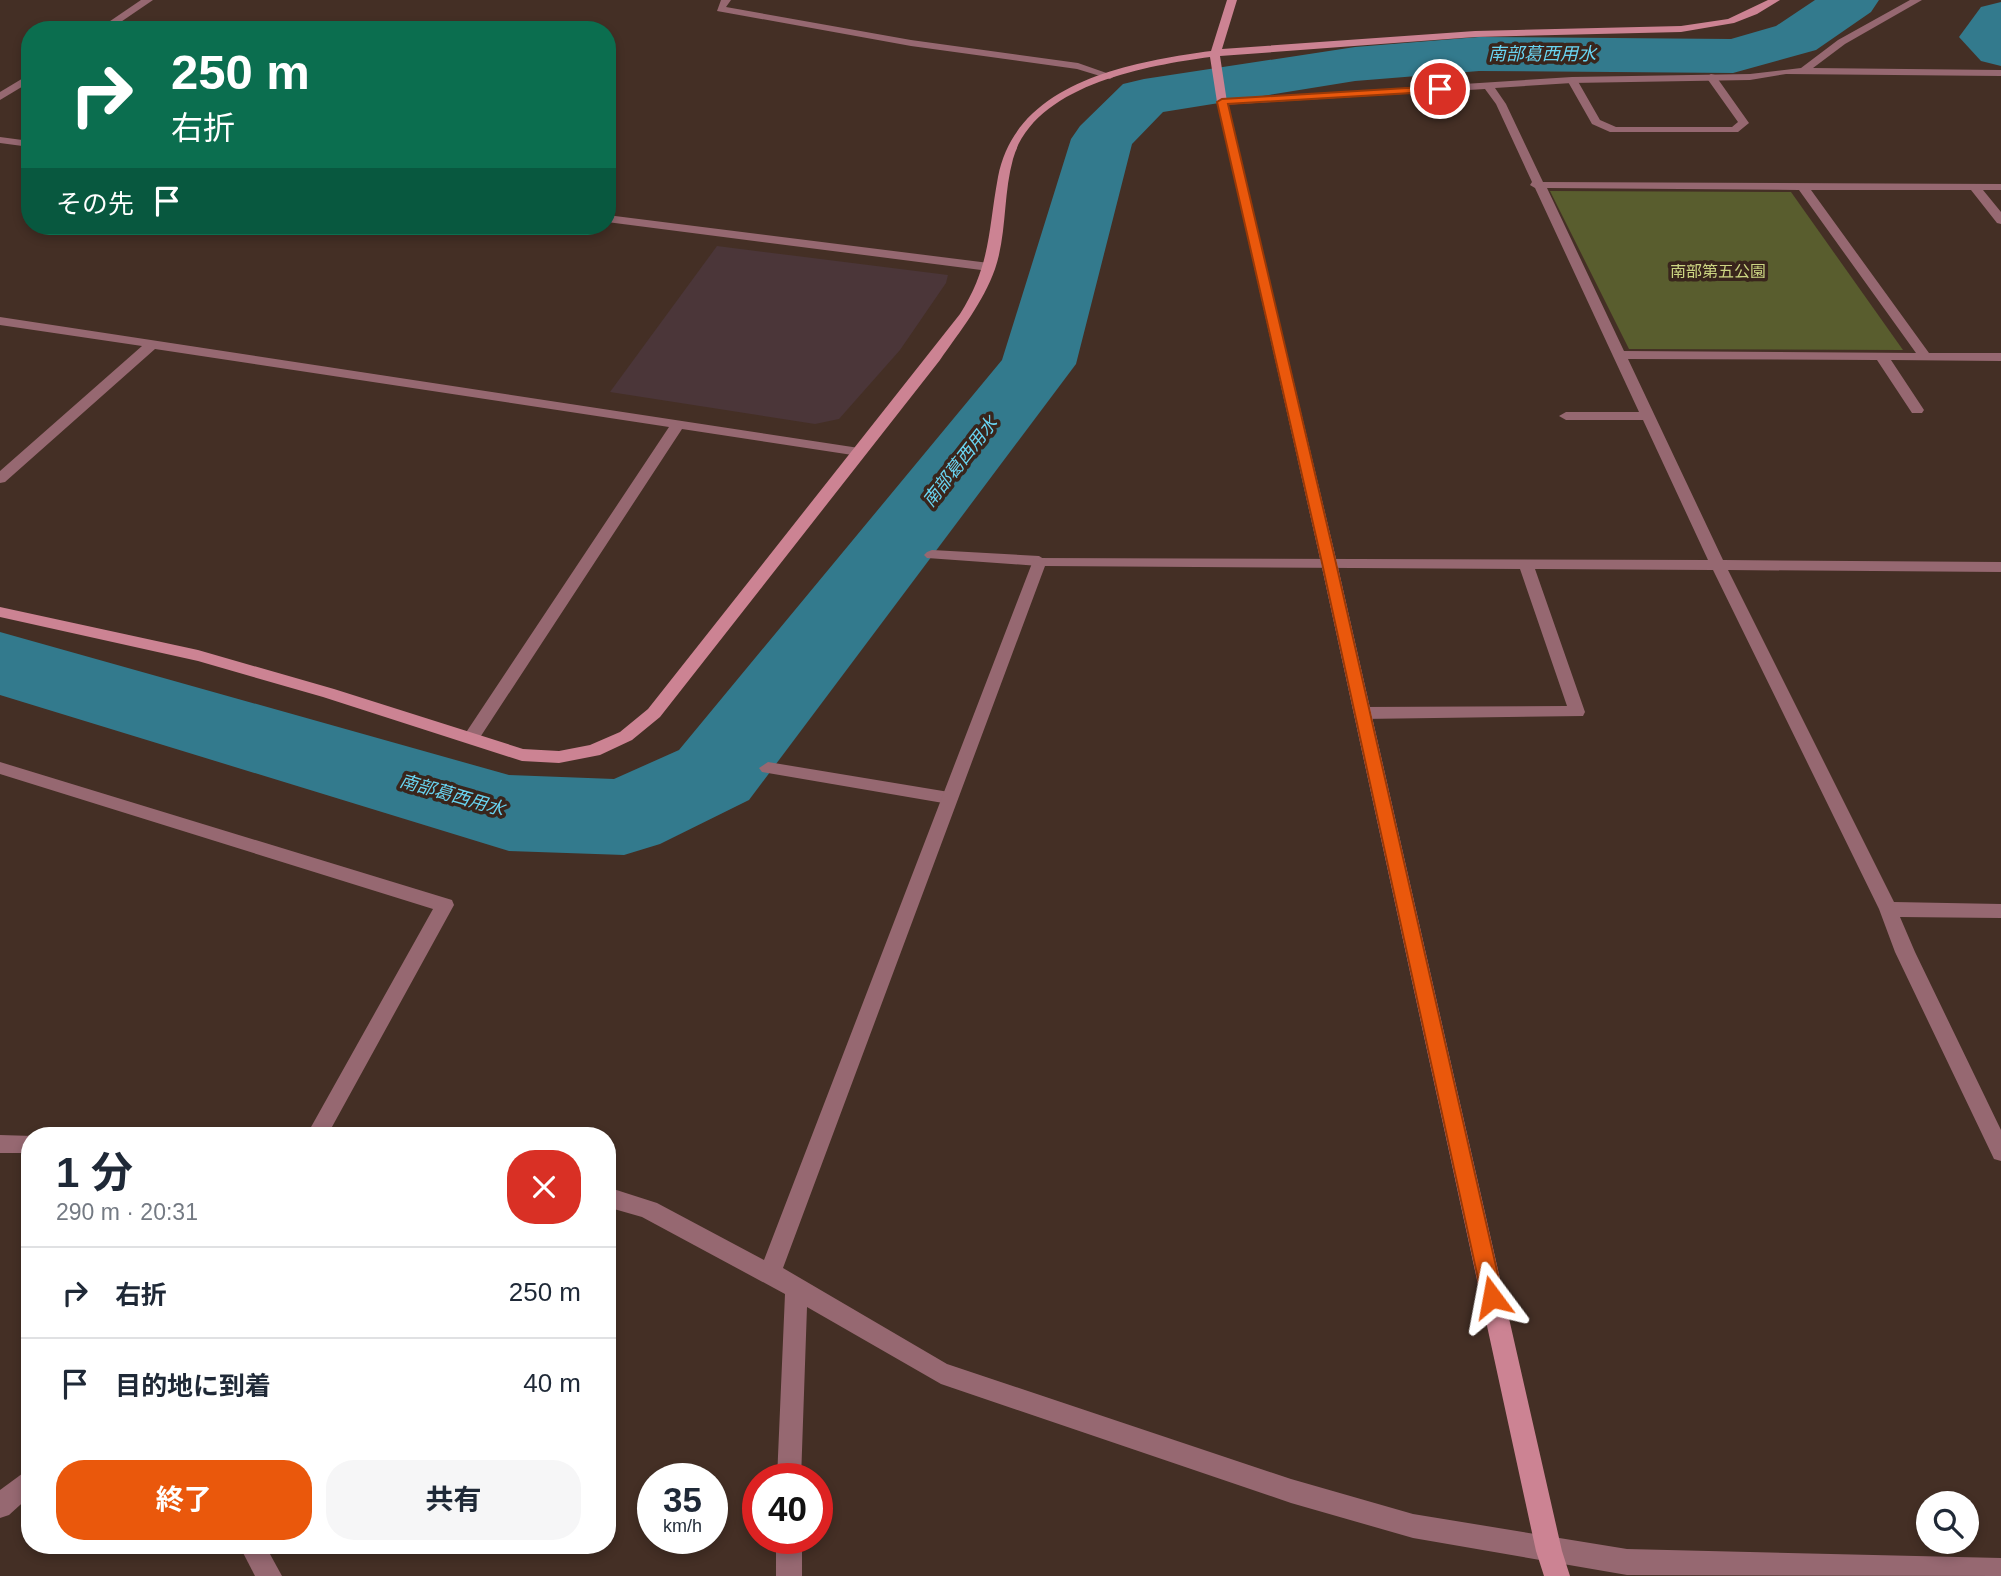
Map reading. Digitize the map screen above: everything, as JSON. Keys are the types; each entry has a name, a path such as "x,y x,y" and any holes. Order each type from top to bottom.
{"street":[{"path":"116,21 148,0"},
{"path":"726,0 720,9 911,43 1079,66 1110,76"},
{"path":"1231,0 1215,54 1222,102 1329,563 1549,1551 1557,1576"},
{"path":"0,612 102,630 179,649 522,755 545,759 595,750 632,735 654,713 971,306 989,267 1009,158 1021,129 1054,101 1110,76 1159,62 1215,54 1490,33 1723,24 1751,15 1775,0"},
{"path":"1804,71 1822,54 1891,18 1917,0"},
{"path":"1222,102 1572,80 1711,77 1804,71 2001,73"},
{"path":"1572,80 1596,122 1614,130 1734,130 1744,123 1711,77"},
{"path":"0,97 21,83"},
{"path":"1488,85 1499,102 1536,186 1719,567 1888,909 1905,952 2001,1152"},
{"path":"0,140 21,143"},
{"path":"1536,186 2001,187"},
{"path":"1803,187 1926,356"},
{"path":"1974,187 2001,220"},
{"path":"616,219 989,267"},
{"path":"0,321 859,452"},
{"path":"0,479 151,345"},
{"path":"1619,355 2001,357"},
{"path":"1881,356 1917,410"},
{"path":"1566,415 1647,416"},
{"path":"471,738 679,423"},
{"path":"932,555 1039,561 2001,567"},
{"path":"770,1273 1039,561"},
{"path":"1362,713 1577,712 1526,565"},
{"path":"0,768 343,876 445,905 321,1127"},
{"path":"768,768 949,797"},
{"path":"1888,909 2001,911"},
{"path":"0,1144 21,1143"},
{"path":"616,1199 632,1202 745,1265 770,1273 941,1373 1291,1491 1413,1526 1627,1562 2001,1572"},
{"path":"789,1463 796,1288"},
{"path":"2,1500 21,1486"},
{"path":"256,1554 269,1576"},
{"path":"789,1554 789,1576"}],"shaded area":[{"path":"717,246 948,275 946,283 900,350 839,419 815,424 610,392"}],"green space":[{"name":"南部第五公園","path":"1550,191 1791,192 1903,350 1629,349"}],"waterway":[{"name":"南部葛西用水","path":"0,663 509,813 624,817 714,775 1038,364 1102,139 1144,97 1355,64 1479,54 1733,56 1796,38 1852,0"},
{"path":"2001,19 1987,37 2001,49"}],"route":[{"path":"1440,89 1222,102 1329,563 1492,1297"}]}
